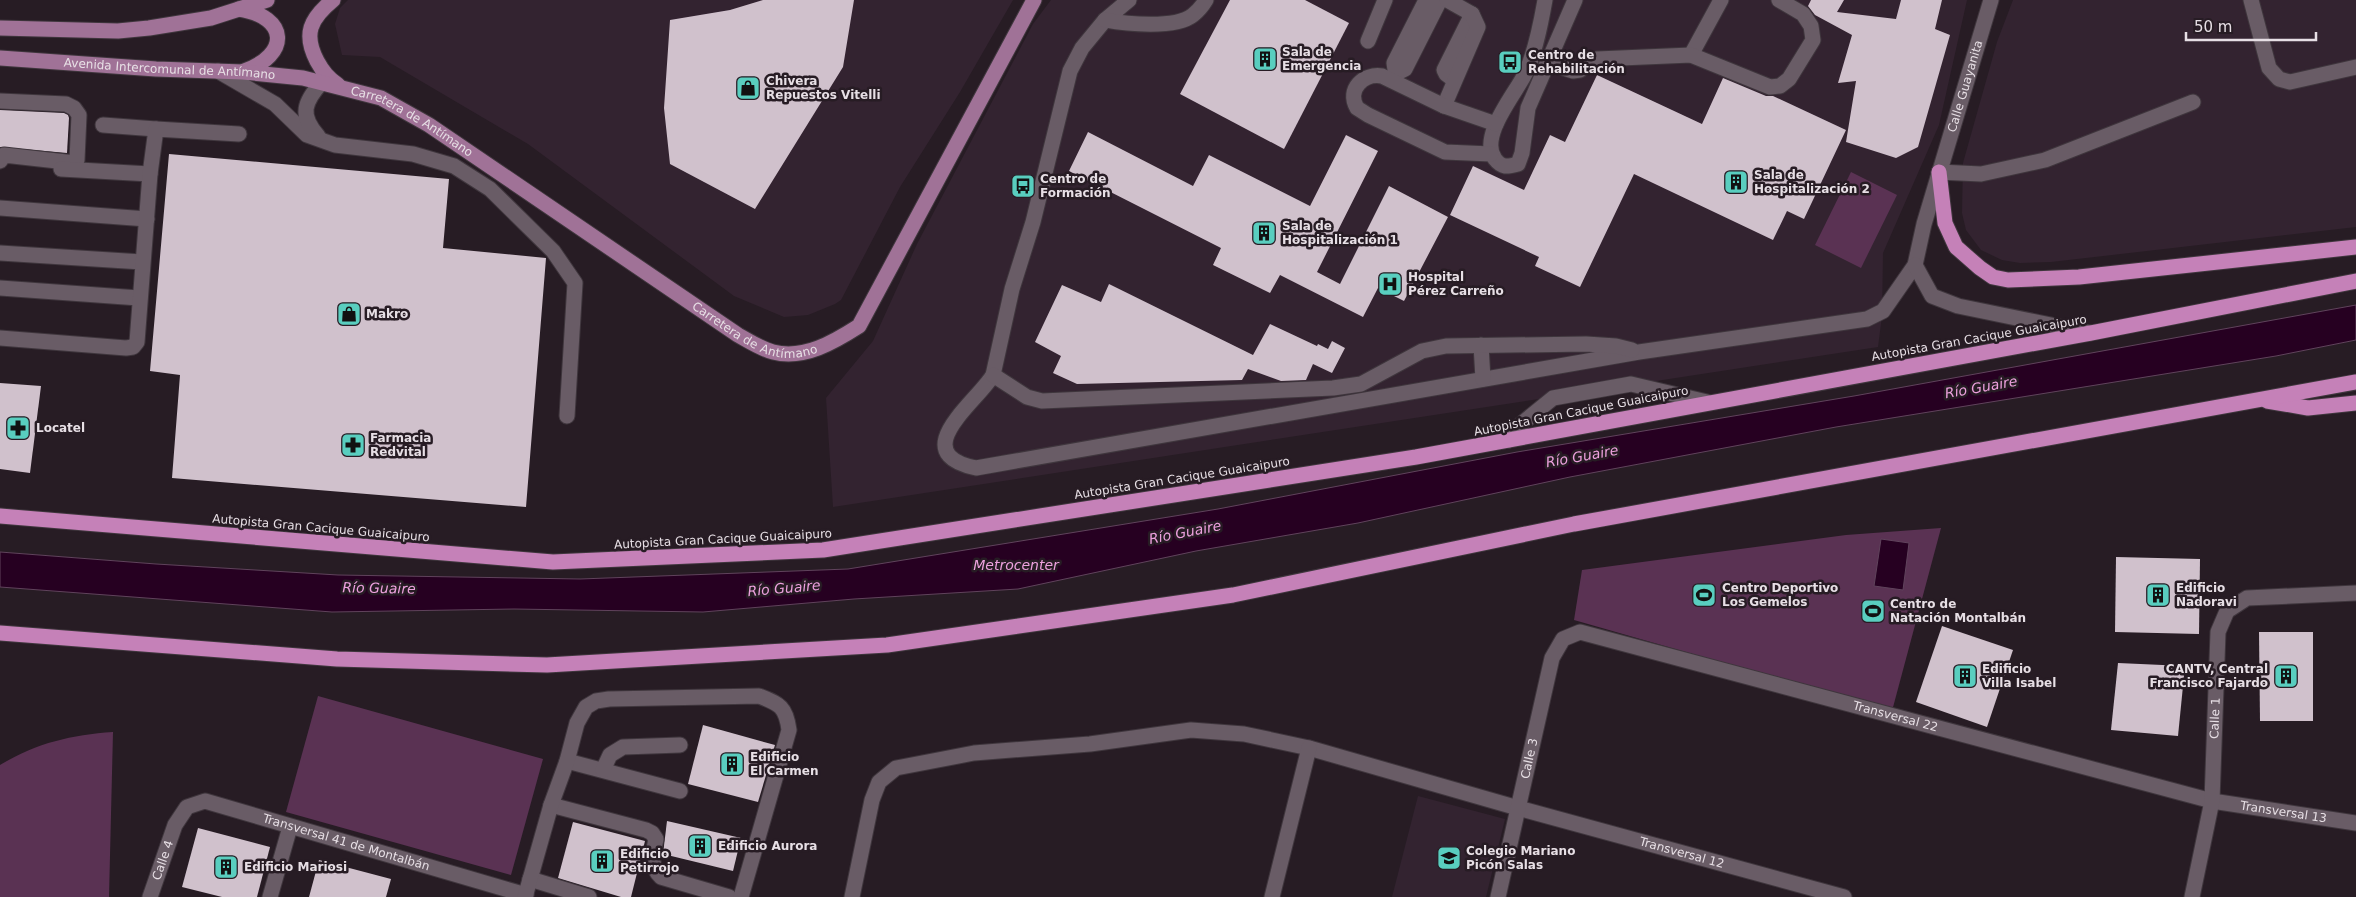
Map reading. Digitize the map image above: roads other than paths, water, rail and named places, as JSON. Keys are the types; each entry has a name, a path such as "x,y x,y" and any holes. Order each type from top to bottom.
{"highway":[{"path":"1939,172 1945,223 1956,247 1993,277 2008,280 2079,277 2356,247"},
{"name":"Autopista Gran Cacique Guaicaipuro","path":"0,516 552,562 803,551 1387,462 2091,333 2356,281"},
{"path":"0,633 337,659 548,665 887,645 1232,595 1574,524 2356,382"},
{"path":"2256,399 2308,408 2356,403"}],"main road":[{"path":"0,28 118,31 211,18 237,8 267,0"},
{"path":"333,0 318,15 312,26 309,43 323,72 340,86"},
{"name":"Carretera de Antímano","path":"340,86 380,98 429,125 738,335 772,352 799,354 841,338 859,326 1034,0"},
{"path":"237,8 253,11 267,18 273,24 277,34 277,44 272,54 260,65 242,72"},
{"name":"Avenida Intercomunal de Antímano","path":"0,58 242,72 303,78 340,86"}],"street":[{"path":"1129,0 1105,20 1082,48 1070,71 1033,222 1012,290 992,375 987,385 956,417 946,440 946,450 951,459 961,465 976,468 1638,352 1867,319 1883,311 1915,265 1932,296 1958,306 2091,333"},
{"path":"1105,20 1132,25 1181,21 1192,16 1206,0"},
{"path":"1368,41 1385,0"},
{"path":"1426,0 1394,63 1395,70 1399,72 1405,69 1440,0"},
{"path":"1444,106 1478,27 1472,14 1447,0"},
{"path":"1534,0 1540,0"},
{"path":"1545,0 1542,20 1527,71 1496,124 1491,143 1491,154 1499,165 1507,167 1518,164 1522,153 1528,108 1575,0"},
{"path":"1691,55 1721,0"},
{"path":"1546,63 1574,71 1580,70 1597,59 1691,55 1770,87 1780,86 1789,79 1813,40 1811,26 1803,14 1779,0"},
{"name":"Calle Guayanita","path":"1915,265 1939,172 1991,0"},
{"path":"2250,0 2269,68 2279,79 2290,82 2356,67"},
{"path":"218,71 275,104 307,135 335,146 413,154 454,166 490,189 553,251 575,283 567,416"},
{"path":"1491,154 1445,152 1368,115 1357,108 1353,97 1365,77 1373,74 1382,76 1444,106 1496,124"},
{"path":"322,82 308,100 306,119 319,136 335,146"},
{"path":"0,101 66,104 74,108 79,115 77,160 75,162 4,155 0,161"},
{"path":"1939,172 1981,174 2045,160 2193,102"},
{"path":"103,125 239,134"},
{"path":"0,338 133,347 137,342 142,262 156,130"},
{"path":"0,166 150,174"},
{"path":"0,208 147,219"},
{"path":"0,253 142,262"},
{"path":"0,288 139,298"},
{"path":"992,375 1027,397 1042,402 1333,388 1361,384 1422,351 1446,346 1586,344 1616,346 1638,352"},
{"path":"1481,345 1483,379"},
{"path":"1509,440 1520,425 1553,398 1631,384 1707,402"},
{"name":"Calle 1","path":"2192,897 2212,801 2218,632 2227,610 2247,598 2356,593"},
{"name":"Transversal 22","path":"1580,632 2212,801"},
{"name":"Calle 3","path":"1498,897 1552,658 1563,639 1580,632"},
{"path":"525,896 577,723 586,707 596,701 759,696 777,703 787,714 789,730 741,897"},
{"name":"Transversal 12","path":"852,897 872,800 879,782 896,768 974,754 1090,744 1191,730 1244,734 1309,748 1518,808 1844,897"},
{"path":"603,770 610,755 623,747 680,745"},
{"path":"1272,897 1309,748"},
{"path":"567,761 680,791"},
{"name":"Transversal 41 de Montalbán","path":"175,825 187,807 205,800 525,896"},
{"name":"Transversal 13","path":"2212,801 2356,823"},
{"path":"551,805 646,830 656,839 652,862 654,871 660,877 729,897"},
{"name":"Calle 4","path":"150,897 175,825"},
{"path":"270,897 290,827"},
{"path":"530,879 589,897"}],"water":[{"name":"Metrocenter","path":"2356,305 2356,340 2276,356 1836,427 1570,477 1358,523 1196,551 1018,589 854,599 703,612 514,609 332,612 0,587 0,552 338,575 580,579 848,569 1218,509 1517,452 1854,396"},
{"path":"1881,539 1909,543 1903,590 1874,586"}],"place":[{"name":"Sala de Emergencia","path":"1265,59"},
{"name":"Centro de Rehabilitación","path":"1510,62"},
{"name":"Chivera Repuestos Vitelli","path":"748,88"},
{"name":"Sala de Hospitalización 2","path":"1736,182"},
{"name":"Centro de Formación","path":"1023,186"},
{"name":"Sala de Hospitalización 1","path":"1264,233"},
{"name":"Hospital Pérez Carreño","path":"1390,284"},
{"name":"Makro","path":"349,314"},
{"name":"Locatel","path":"18,428"},
{"name":"Farmacia Redvital","path":"353,445"},
{"name":"Centro Deportivo Los Gemelos","path":"1704,595"},
{"name":"Edificio Nadoravi","path":"2158,595"},
{"name":"Centro de Natación Montalbán","path":"1873,611"},
{"name":"Edificio Villa Isabel","path":"1965,676"},
{"name":"CANTV, Central Francisco Fajardo","path":"2286,676"},
{"name":"Edificio El Carmen","path":"732,764"},
{"name":"Edificio Aurora","path":"700,846"},
{"name":"Colegio Mariano Picón Salas","path":"1449,858"},
{"name":"Edificio Petirrojo","path":"602,861"},
{"name":"Edificio Mariosi","path":"226,867"}],"water label":[{"name":"Río Guaire","path":"1981,387"},
{"name":"Río Guaire","path":"1582,456"},
{"name":"Río Guaire","path":"1185,532"},
{"name":"Río Guaire","path":"379,588"},
{"name":"Río Guaire","path":"784,588"}]}
